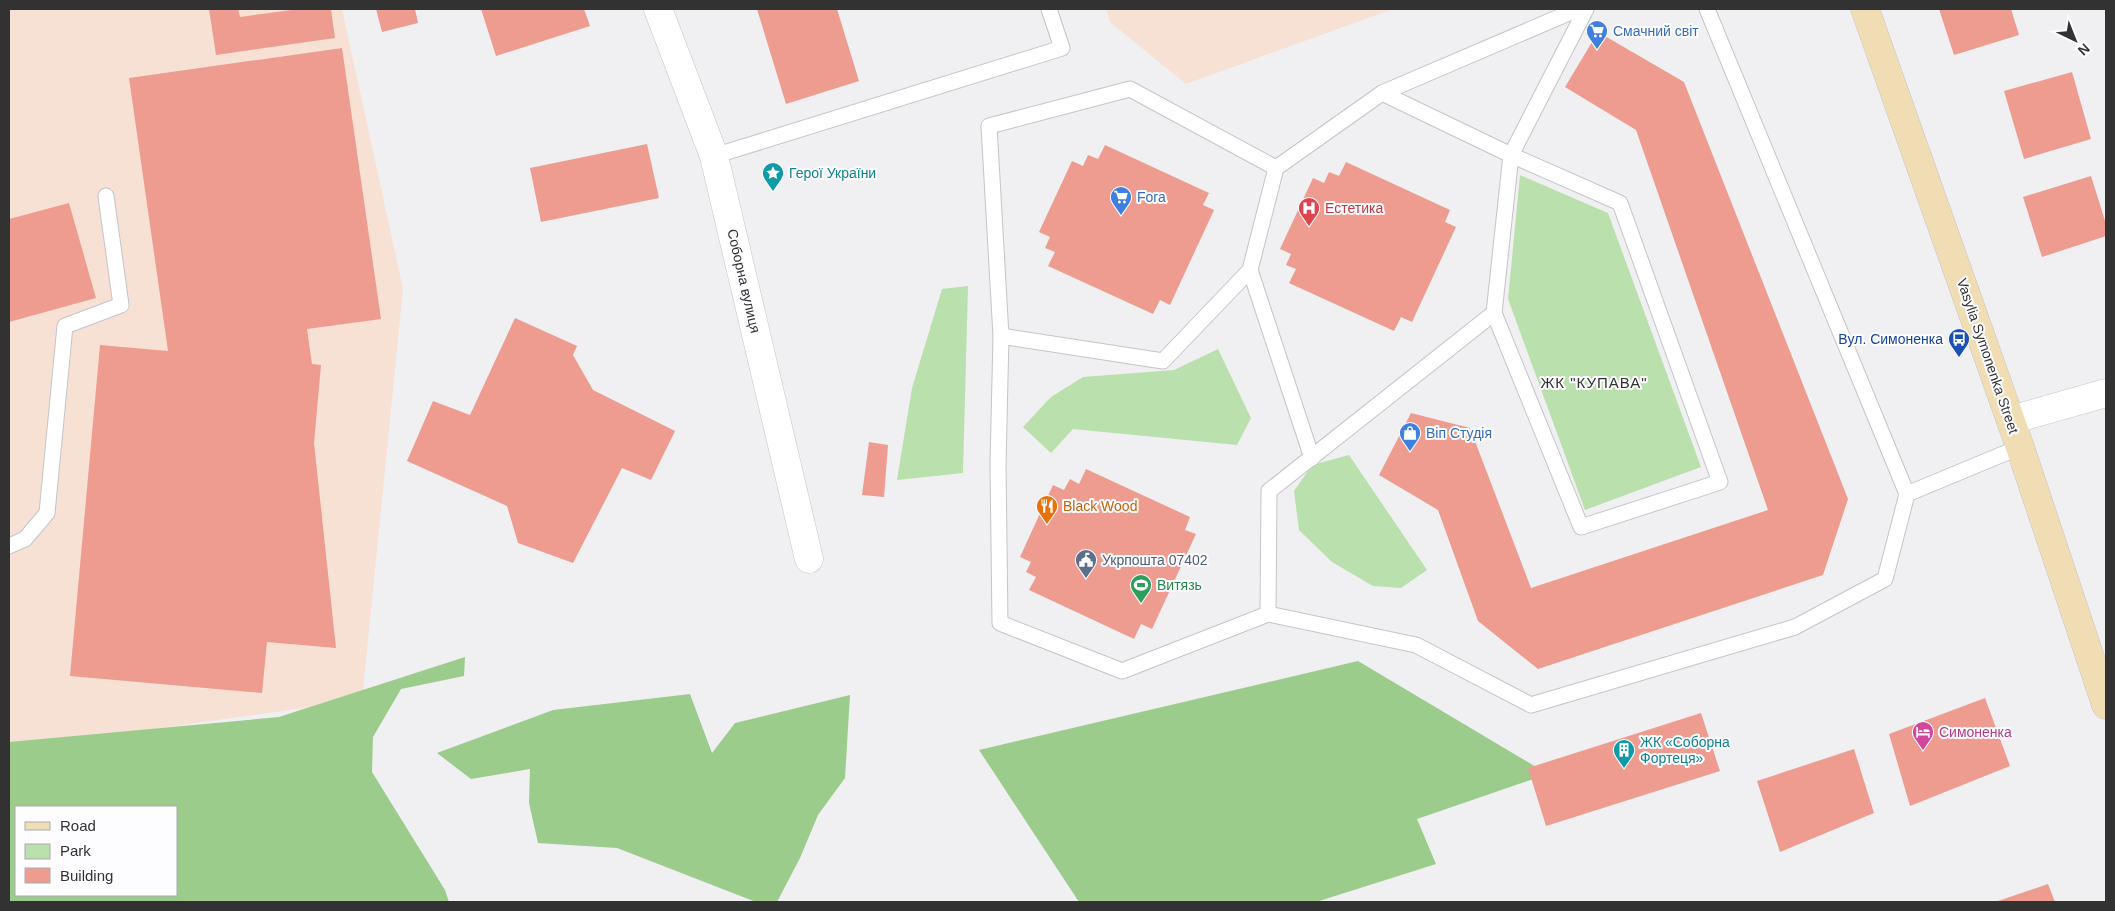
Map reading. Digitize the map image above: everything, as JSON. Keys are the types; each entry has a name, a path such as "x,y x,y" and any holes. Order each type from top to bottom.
{"street":[{"name":"Соборна вулиця","path":"658,9 714,156 809,559"},
{"name":"Vasylia Symonenka Street","path":"1865,9 2020,447 2106,706"},
{"path":"2010,420 2106,393"}],"lane":[{"path":"714,156 1062,48 1049,9"},
{"path":"1000,336 1162,361 1250,270 1276,168 1382,93 1578,9"},
{"path":"1382,93 1511,155 1620,203 1720,482 1581,527 1494,313 1511,155 1586,9"},
{"path":"1276,168 1130,89 989,126 1000,336 998,464 1000,623 1122,671 1268,614 1416,644 1531,705 1795,627 1885,579 1907,494 1707,9"},
{"path":"9,546 25,539 47,513 66,326 121,305 106,196"},
{"path":"1250,270 1312,458"},
{"path":"1268,614 1269,491 1494,313"},
{"path":"1907,494 2020,447"}],"shaded area":[{"path":"9,9 342,9 403,289 362,700 9,749"},
{"path":"1106,9 1393,9 1186,84 1110,22"}],"green space":[{"path":"1520,175 1608,213 1701,467 1585,510 1508,299"},
{"path":"968,286 963,473 897,480 912,388 942,289"},
{"path":"1218,349 1251,418 1237,445 1073,429 1051,453 1023,427 1051,397 1083,377 1174,370"},
{"path":"1349,455 1427,570 1401,588 1373,586 1332,562 1299,530 1294,491 1312,465"},
{"path":"465,657 464,676 401,689 373,737 372,772 445,890 449,902 9,902 9,742 279,717"},
{"path":"1358,661 1548,774 1417,819 1436,864 1316,902 1079,902 979,750"},
{"path":"690,694 712,753 735,723 850,695 845,778 818,815 800,858 777,902 756,902 617,848 538,843 529,803 530,769 471,779 437,753 553,710"}],"building":[{"path":"209,9 238,9 240,17 299,9 331,9 335,38 216,55"},
{"path":"376,9 415,9 418,23 382,32"},
{"path":"481,9 584,9 590,26 496,56"},
{"path":"757,9 837,9 859,81 786,104"},
{"path":"1939,9 2011,9 2019,35 1954,55"},
{"path":"1598,32 1684,82 1848,499 1823,575 1538,669 1478,621 1438,510 1379,475 1411,413 1470,428 1531,588 1768,510 1636,130 1565,87"},
{"path":"342,48 381,319 307,329 312,364 321,365 314,443 336,648 267,642 262,693 70,676 100,345 168,351 129,78"},
{"path":"2072,72 2091,139 2024,159 2004,91"},
{"path":"647,144 659,198 541,222 530,168"},
{"path":"1105,145 1209,193 1203,205 1214,210 1170,305 1160,300 1153,314 1048,266 1055,252 1045,248 1050,237 1039,232 1072,161 1083,166 1088,155 1098,159"},
{"path":"1346,162 1450,210 1445,222 1456,227 1412,322 1401,317 1394,331 1289,283 1296,269 1286,265 1291,254 1280,249 1313,178 1324,183 1329,172 1339,176"},
{"path":"2091,176 2106,224 2106,236 2042,257 2023,197"},
{"path":"69,203 96,298 9,322 9,219"},
{"path":"515,318 577,346 573,355 593,390 675,431 651,480 622,468 573,563 518,543 507,506 407,461 433,401 470,415"},
{"path":"869,442 888,445 884,497 862,495"},
{"path":"1086,469 1190,517 1185,530 1196,534 1152,629 1141,624 1134,639 1029,590 1036,577 1026,572 1031,562 1020,557 1053,485 1064,490 1070,479 1079,484"},
{"path":"1985,698 2010,766 1910,806 1889,734"},
{"name":"ЖК «Соборна Фортеця»","path":"1701,713 1720,771 1546,826 1528,768"},
{"path":"1854,749 1874,813 1780,852 1757,781"},
{"path":"2048,884 2055,902 1995,902"}],"place":[{"name":"Смачний світ","path":"1597,50"},
{"name":"Герої України","path":"773,192"},
{"name":"Fora","path":"1121,216"},
{"name":"Естетика","path":"1309,227"},
{"name":"Вул. Симоненка","path":"1959,358"},
{"name":"Віп Студія","path":"1410,452"},
{"name":"Black Wood","path":"1047,525"},
{"name":"Укрпошта 07402","path":"1086,579"},
{"name":"Витязь","path":"1141,604"},
{"name":"Симоненка","path":"1923,751"},
{"name":"ЖК «Соборна Фортеця»","path":"1624,769"}],"district":[{"name":"ЖК \"КУПАВА\"","path":"1594,382"}]}
